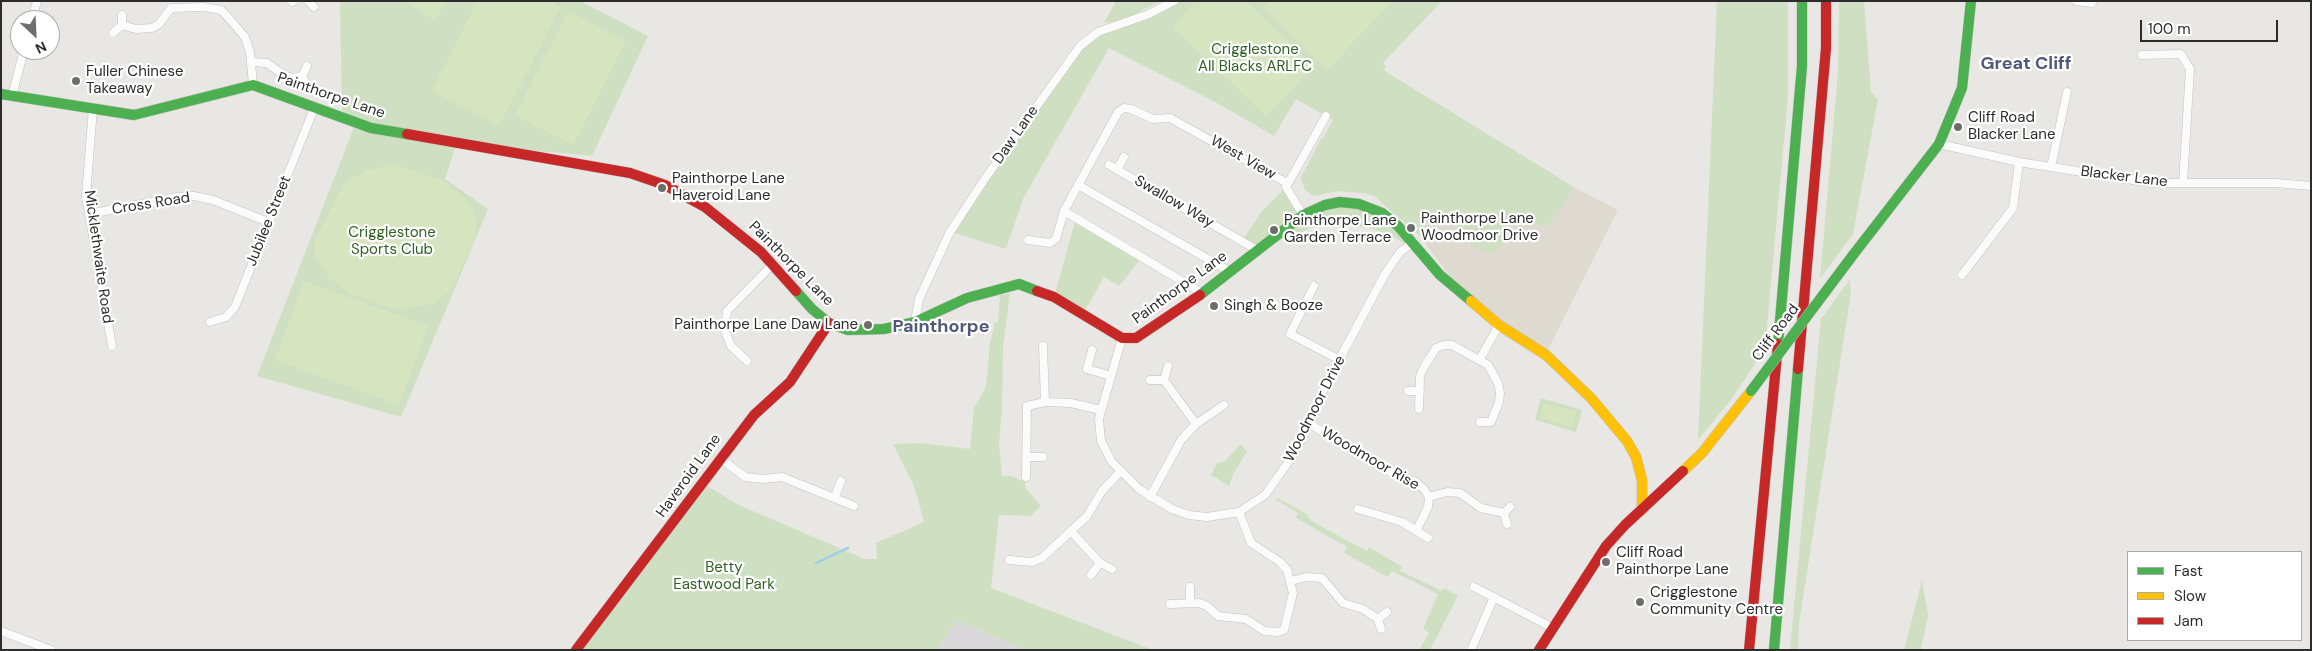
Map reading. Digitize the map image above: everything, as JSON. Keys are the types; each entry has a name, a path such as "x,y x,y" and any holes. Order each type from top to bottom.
{"main road":[{"path":"1750,650 1788,242 1802,66 1802,1"},
{"path":"1774,650 1826,48 1826,1"},
{"name":"Cliff Road","path":"1539,650 1606,546 1702,453 1939,144 1962,88 1972,1"},
{"name":"Painthorpe Lane","path":"5,96 134,115 253,86 315,106 371,128 630,173 665,185 705,207 737,231 773,264 812,309 830,323 848,330 860,331 884,329 915,322 967,298 1019,284 1054,298 1122,338 1136,338 1173,315 1303,214 1340,202 1359,204 1382,213 1414,242 1440,275 1499,325 1540,350 1565,372 1628,441 1636,457 1642,480 1642,510"},
{"name":"Haveroid Lane","path":"576,650 754,415 790,382 830,323"}],"street":[{"name":"Daw Lane","path":"915,322 919,299 950,232 984,180 1080,46 1098,32 1142,18 1174,1"},
{"path":"2076,1 2092,3"},
{"path":"122,25 136,29 152,28 159,24 169,5 204,8 223,6 245,37 252,62 253,86"},
{"path":"122,14 122,25"},
{"path":"112,33 122,25"},
{"path":"2142,55 2181,54 2190,69 2183,183"},
{"path":"5,96 20,60"},
{"path":"252,62 267,63 285,76 294,78 302,76 307,66"},
{"path":"302,76 307,84"},
{"path":"2051,167 2067,92"},
{"name":"Jubilee Street","path":"210,322 226,317 235,307 315,106"},
{"name":"Micklethwaite Road","path":"93,108 86,196 112,346"},
{"name":"West View","path":"1078,185 1118,112 1124,108 1131,109 1152,120 1170,118 1287,183"},
{"path":"1303,214 1286,187 1326,116"},
{"name":"Blacker Lane","path":"1939,144 2019,162 2152,183 2276,183 2311,186"},
{"name":"Swallow Way","path":"1117,170 1124,157"},
{"path":"1962,275 2013,208 2019,162"},
{"name":"Swallow Way","path":"1109,165 1257,250"},
{"path":"1028,240 1050,243 1056,239 1064,211 1078,185 1229,271"},
{"name":"Cross Road","path":"89,214 178,196 194,196 213,200 268,222"},
{"path":"1064,211 1202,293"},
{"name":"Woodmoor Drive","path":"1122,338 1101,410 1099,430 1101,440 1109,457 1120,472 1150,497 1189,515 1206,517 1239,512 1265,495 1287,464 1310,424 1323,390 1385,274 1400,252 1414,242"},
{"path":"747,361 731,346 725,330 727,310 773,264"},
{"path":"1314,286 1290,334 1340,360"},
{"path":"1480,359 1499,325"},
{"path":"1419,409 1420,376 1436,348 1452,345 1480,359 1494,373 1500,392 1491,422 1480,422"},
{"path":"1043,346 1045,402"},
{"path":"1092,350 1088,369 1111,376"},
{"path":"1044,358 1054,358"},
{"path":"1164,380 1168,366"},
{"path":"1150,380 1164,380"},
{"path":"1164,380 1196,424"},
{"path":"1408,391 1420,391"},
{"path":"1026,477 1028,406 1045,402 1071,403 1101,410"},
{"path":"1150,497 1181,440 1196,424 1224,405"},
{"name":"Woodmoor Rise","path":"1310,424 1394,474 1416,482 1429,497 1428,507 1416,531"},
{"path":"1026,457 1043,457"},
{"path":"720,458 745,477 763,479 782,477 854,506"},
{"path":"1009,560 1028,562 1042,558 1087,516 1102,491 1120,472"},
{"path":"834,497 841,481"},
{"name":"Woodmoor Rise","path":"1429,497 1447,492 1460,493 1481,508 1507,510 1507,524"},
{"path":"1358,509 1402,522 1428,538"},
{"path":"1170,604 1190,602 1207,606 1218,616 1246,619 1264,631 1277,632 1284,630 1294,593 1292,582 1287,570 1280,562 1251,544 1239,512"},
{"path":"1071,531 1100,563 1112,569"},
{"path":"1028,562 1028,571"},
{"path":"1091,575 1100,563"},
{"path":"1292,582 1306,578 1322,578 1343,604 1363,609 1378,619 1381,629"},
{"path":"1190,587 1190,602"},
{"path":"1474,587 1553,628"},
{"path":"1471,650 1494,597"},
{"path":"1378,619 1387,612"},
{"path":"1,631 51,650"}],"shaded area":[{"path":"1321,138 1558,179 1618,210 1547,352 1488,311 1448,274 1419,235 1374,196 1365,193 1337,191 1314,196 1309,193 1301,182 1301,177"},
{"path":"957,620 1026,650 937,650"}],"green space":[{"name":"Crigglestone Sports Club","path":"340,1 580,1 648,36 592,156 457,143 445,179 488,209 401,417 257,376 356,122 342,117"},
{"path":"404,1 447,1 435,21"},
{"path":"478,1 550,1 561,7 499,126 431,91"},
{"path":"1116,1 1160,1 1124,20 1104,23"},
{"name":"Crigglestone All Blacks ARLFC","path":"1174,1 1442,1 1383,63 1386,66 1383,70 1574,187 1550,225 1544,222 1542,228 1514,213 1503,235 1508,237 1501,247 1488,253 1471,245 1468,237 1434,213 1419,235 1374,196 1365,193 1337,191 1314,196 1305,190 1301,177 1333,120 1296,99 1274,136 1217,103 1109,48 1023,199 1006,249 954,233 984,180 1090,37"},
{"name":"Crigglestone All Blacks ARLFC","path":"1196,1 1246,1 1314,66 1266,116 1172,27"},
{"path":"1269,1 1393,1 1327,70 1263,8"},
{"path":"1717,1 1788,1 1788,97 1765,349 1730,401 1698,440"},
{"path":"1839,1 1864,1 1871,92 1878,99 1853,234 1820,279 1838,72"},
{"path":"568,11 626,41 573,145 515,115"},
{"name":"Crigglestone Sports Club","path":"390,163 442,180 465,198 472,208 476,221 475,235 471,248 451,290 433,304 400,309 390,308 350,293 329,278 314,254 315,240 344,183 368,170 389,165"},
{"path":"1286,187 1303,214 1340,202 1382,213 1410,246 1388,234 1370,228 1334,224 1314,227 1257,250 1242,241 1262,211"},
{"path":"1076,218 1142,257 1119,286 1104,277 1083,314 1054,297"},
{"path":"1850,279 1851,293 1799,623 1798,650 1790,650 1821,319"},
{"path":"304,281 428,326 399,405 275,360"},
{"name":"Betty Eastwood Park","path":"1010,294 1003,346 1002,409 999,444 1002,476 1011,476 1025,482 1025,488 1041,506 1030,516 999,515 991,588 1153,650 1026,650 957,620 937,650 576,650 702,483 739,505 865,559 877,559 876,543 924,522 914,486 893,444 920,443 970,449 974,408 986,387 990,343 995,322 998,322 1000,295"},
{"path":"1541,398 1582,410 1576,432 1535,420"},
{"path":"1544,403 1576,412 1572,427 1540,418"},
{"path":"1241,444 1247,452 1233,474 1229,486 1211,475 1217,463 1224,462"},
{"path":"1277,498 1307,514 1311,521 1367,551 1369,547 1402,567 1400,571 1442,591 1444,588 1458,596 1430,650 1419,650 1429,633 1423,629 1438,594 1392,571 1388,577 1344,553 1347,547 1296,518 1298,513 1275,499"},
{"path":"1922,580 1928,615 1921,650 1904,650"}],"waterway":[{"path":"816,563 848,548"}],"traffic: fast":[{"path":"1778,344 1802,66 1802,1"},
{"path":"1853,255 1939,144 1962,88 1971,1"},
{"path":"1,94 134,115 253,85 371,128 407,134"},
{"path":"1200,295 1303,215 1325,205 1340,202 1359,204 1382,213 1398,226 1440,275 1471,301"},
{"path":"1751,391 1853,255"},
{"path":"796,291 812,309 829,323 848,330 884,329 915,322 967,298 1019,284 1037,291"},
{"path":"1774,650 1798,369"}],"traffic: slow":[{"path":"1471,301 1499,325 1546,355 1591,398 1627,441 1636,457 1642,480 1642,510"},
{"path":"1683,471 1702,453 1751,391"}],"traffic: jam":[{"path":"1798,369 1826,48 1826,1"},
{"path":"407,134 630,173 665,185 705,207 761,252 796,291"},
{"path":"1037,291 1054,297 1122,338 1136,338 1200,295"},
{"path":"576,650 754,415 790,382 829,323"},
{"path":"1749,650 1778,344"},
{"path":"1539,650 1606,546 1625,525 1683,471"}],"place":[{"name":"Fuller Chinese Takeaway","path":"76,81"},
{"name":"Cliff Road Blacker Lane","path":"1958,127"},
{"name":"Painthorpe Lane Haveroid Lane","path":"662,188"},
{"name":"Painthorpe Lane Woodmoor Drive","path":"1411,228"},
{"name":"Painthorpe Lane Garden Terrace","path":"1274,230"},
{"name":"Singh & Booze","path":"1214,306"},
{"name":"Painthorpe Lane Daw Lane","path":"868,325"},
{"name":"Cliff Road Painthorpe Lane","path":"1606,562"},
{"name":"Crigglestone Community Centre","path":"1640,602"}],"district":[{"name":"Great Cliff","path":"2026,64"},
{"name":"Painthorpe","path":"941,327"}]}
